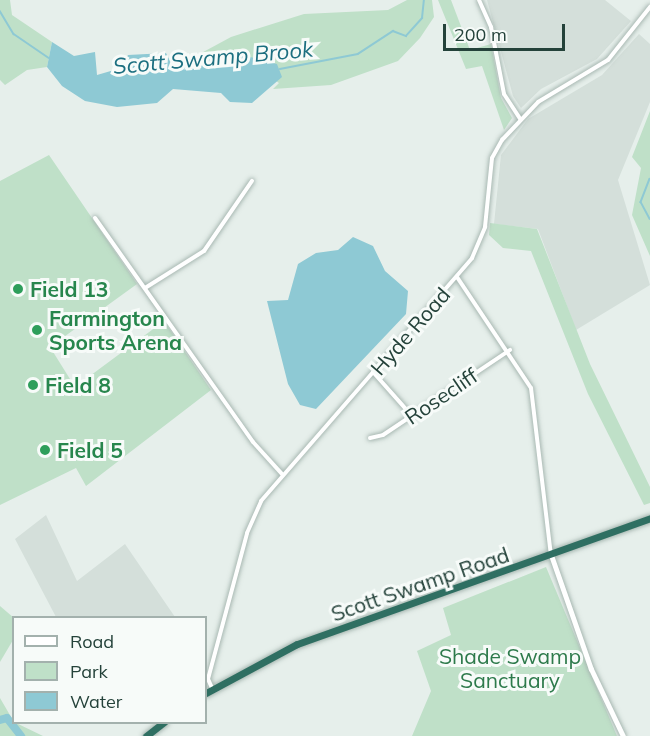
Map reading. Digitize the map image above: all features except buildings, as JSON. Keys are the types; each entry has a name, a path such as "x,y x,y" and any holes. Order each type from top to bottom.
{"highway":[{"name":"Scott Swamp Road","path":"207,692 297,644 650,518"},
{"path":"146,736 163,724"}],"street":[{"path":"479,0 491,27 504,94 520,119"},
{"name":"Hyde Road","path":"212,688 208,679 247,533 261,501 282,474 457,277 482,237 494,153 520,119 608,60 650,7"},
{"path":"145,288 204,251 252,181"},
{"path":"95,218 253,442 282,474"},
{"path":"457,277 527,376 537,415 551,555 591,669 623,736"},
{"name":"Rosecliff","path":"370,438 412,416 510,350"},
{"path":"374,372 412,416"}],"shaded area":[{"path":"487,0 605,0 631,21 597,59 541,89 521,108 513,96"},
{"path":"639,34 650,44 650,102 618,180 650,285 576,330 538,229 494,224 501,155 528,119 602,75"},
{"path":"46,515 77,581 125,544 174,616 55,616 15,539"}],"green space":[{"path":"0,0 10,0 12,15 52,42 47,67 27,70 5,85 0,80"},
{"path":"407,0 432,0 434,17 420,38 398,61 331,85 273,89 279,83 235,53 194,57 231,37 304,14 388,10"},
{"path":"438,0 451,0 470,50 491,44 501,98 512,118 504,130 482,66 466,69"},
{"path":"650,111 650,256 632,215 641,168 632,157"},
{"name":"Farmington Sports Arena","path":"49,155 137,284 50,347 75,387 164,321 211,390 86,486 76,468 0,505 0,181"},
{"path":"490,223 537,229 590,364 650,487 650,503 644,505 588,394 531,251 503,248 489,235"},
{"name":"Shade Swamp Sanctuary","path":"546,567 617,736 412,736 431,691 417,651 451,635 443,608"},
{"path":"0,606 12,616 12,642 0,662"},
{"path":"0,698 12,719 12,724 18,724 43,736 0,736"}],"water":[{"path":"52,42 74,56 95,52 97,75 121,68 128,55 166,53 173,67 194,57 235,53 277,64 282,77 252,103 230,102 221,93 173,89 157,103 117,107 85,101 62,86 47,67"},
{"path":"353,237 373,246 385,271 408,291 406,314 316,409 300,405 288,384 267,301 288,300 298,264 316,253 338,250"}],"waterway":[{"name":"Scott Swamp Brook","path":"280,69 358,54 393,31 406,36 422,18 424,0"},
{"name":"Scott Swamp Brook","path":"0,11 14,34 49,58"},
{"path":"650,179 641,202 650,219"},
{"path":"0,720 7,718 21,736"}],"place":[{"name":"Field 13","path":"18,289"},
{"name":"Farmington Sports Arena","path":"37,330"},
{"name":"Field 8","path":"33,385"},
{"name":"Field 5","path":"45,450"}]}
